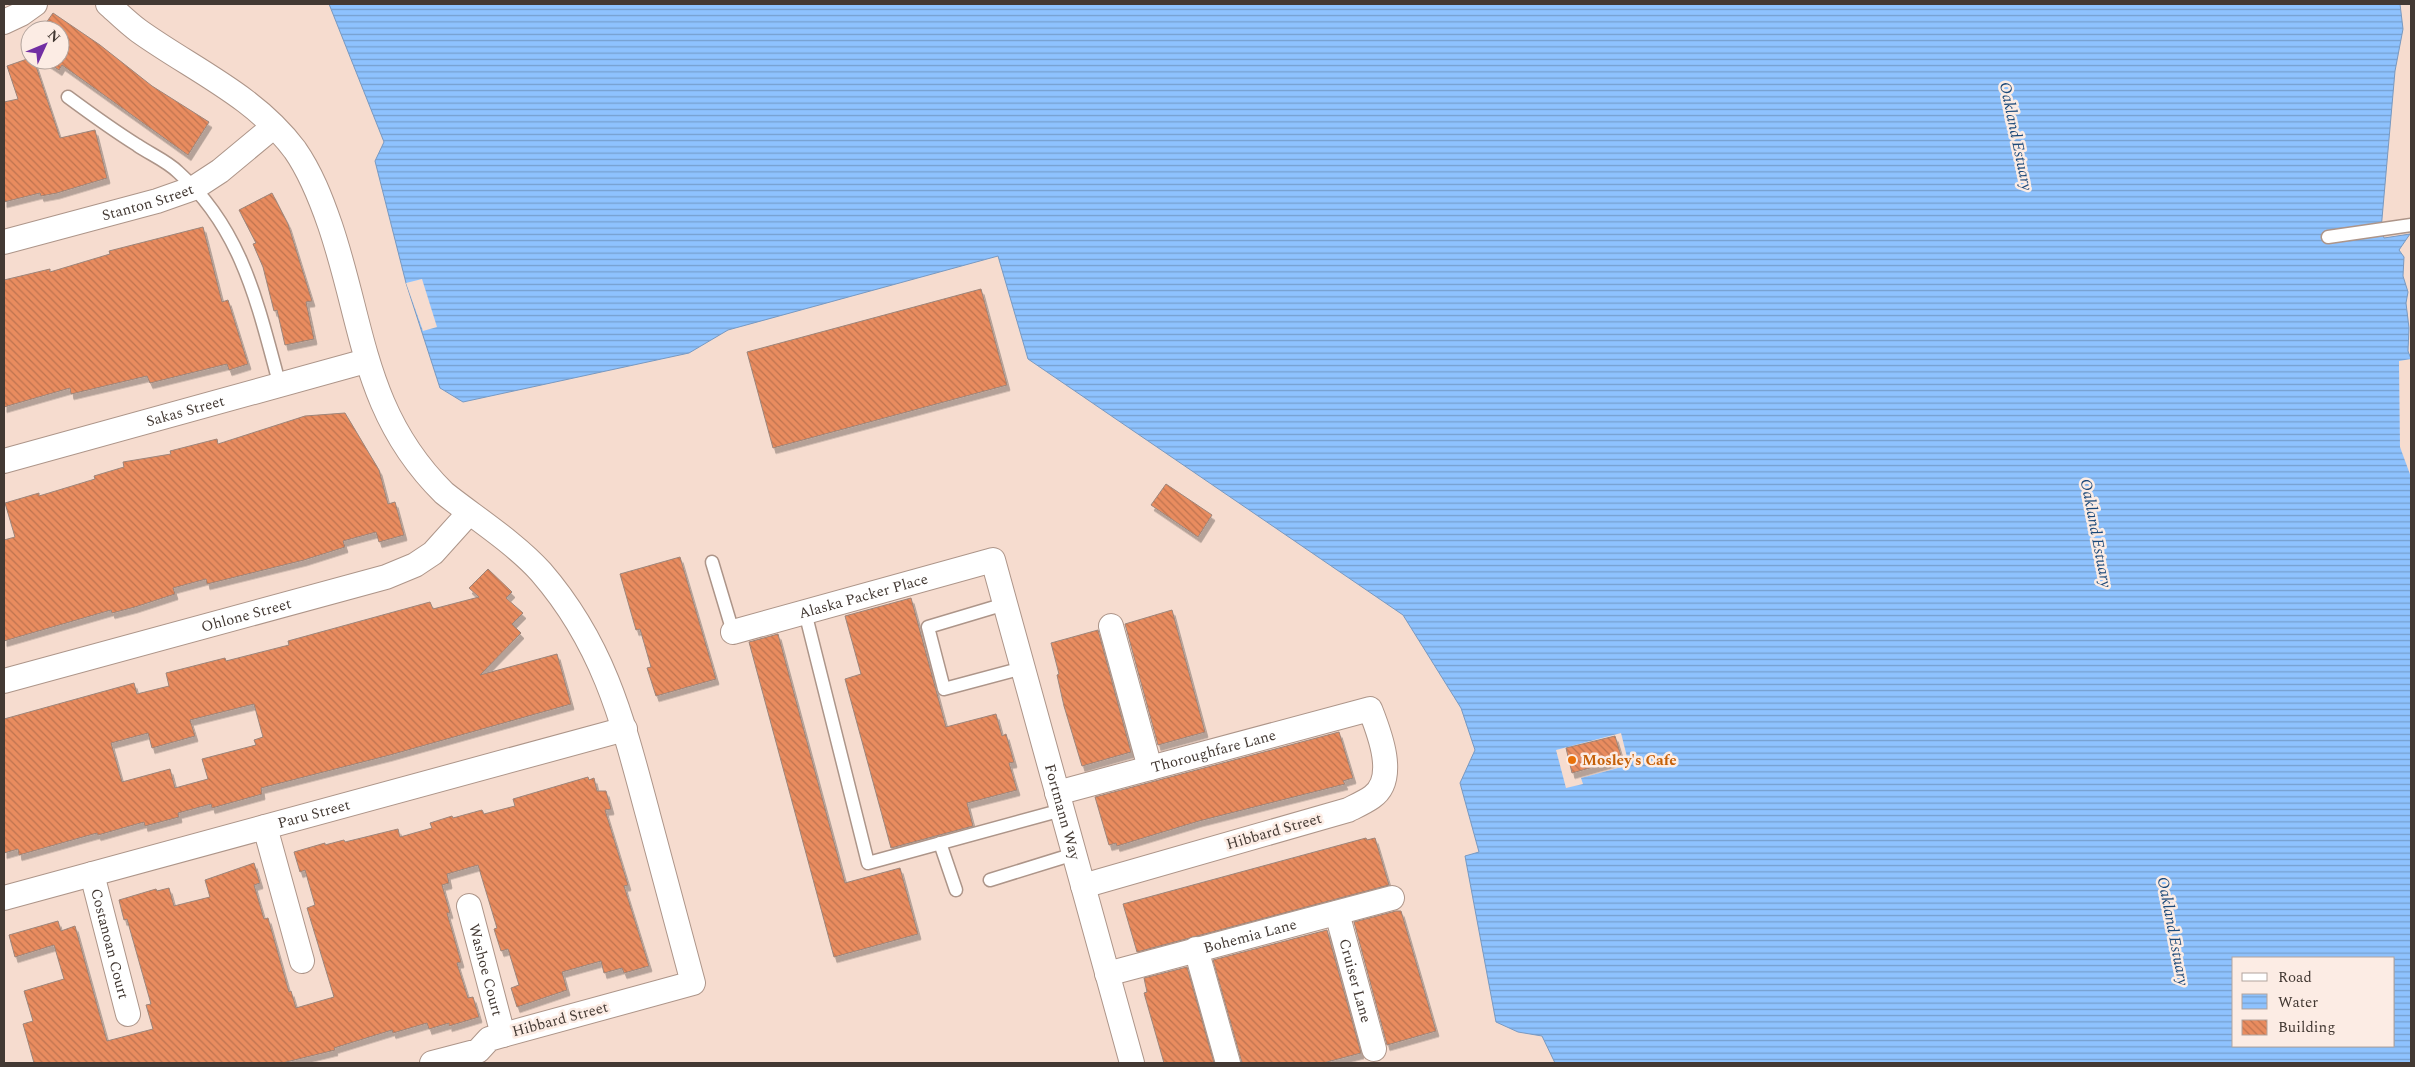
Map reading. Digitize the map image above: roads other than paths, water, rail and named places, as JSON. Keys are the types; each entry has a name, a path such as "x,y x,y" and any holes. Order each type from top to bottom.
{"street":[{"path":"4,22 21,14 35,4"},
{"path":"108,4 138,30 233,91 273,127 294,150 317,188 338,251 366,361 378,396 393,426 412,458 444,493 539,570 559,594 588,638 606,674 625,729"},
{"name":"Stanton Street","path":"4,242 157,201 194,188 235,160 273,127"},
{"name":"Sakas Street","path":"4,461 366,361"},
{"name":"Ohlone Street","path":"4,681 386,577 415,565 433,553 469,513"},
{"name":"Fortmann Way","path":"993,560 1132,1063"},
{"name":"Alaska Packer Place","path":"733,632 993,560"},
{"path":"1110,626 1150,768"},
{"name":"Hibbard Street","path":"1083,886 1348,810 1374,796 1383,784 1385,762 1380,734 1370,709"},
{"name":"Thoroughfare Lane","path":"1060,802 1150,768 1370,709"},
{"name":"Paru Street","path":"4,898 625,729"},
{"name":"Hibbard Street","path":"432,1063 479,1057 489,1039 503,1034 693,983 625,729"},
{"path":"265,827 302,960"},
{"name":"Costanoan Court","path":"92,874 128,1014"},
{"name":"Bohemia Lane","path":"1107,974 1392,898"},
{"name":"Washoe Court","path":"469,906 503,1034"},
{"name":"Cruiser Lane","path":"1337,913 1374,1049"},
{"path":"1196,950 1228,1063"}],"lane":[{"path":"68,96 100,121 177,171 214,210 230,236 253,289 280,386"},
{"path":"2328,237 2411,225"},
{"path":"712,562 733,632"},
{"path":"1005,604 928,627 944,689 1023,668"},
{"path":"805,612 868,863 940,843 1060,802"},
{"path":"940,843 956,890"},
{"path":"990,880 1074,854"}],"water":[{"name":"Oakland Estuary","path":"329,4 2400,4 2403,29 2395,71 2381,230 2384,238 2410,234 2399,250 2404,257 2403,276 2408,292 2406,303 2409,328 2408,351 2411,359 2408,376 2411,401 2411,1063 1555,1063 1542,1036 1518,1032 1496,1022 1465,856 1479,852 1460,783 1475,750 1461,708 1403,615 1028,359 998,256 728,330 689,353 463,402 440,388 406,283 375,161 384,142"}],"place":[{"name":"Mosley's Cafe","path":"1572,760"}]}
